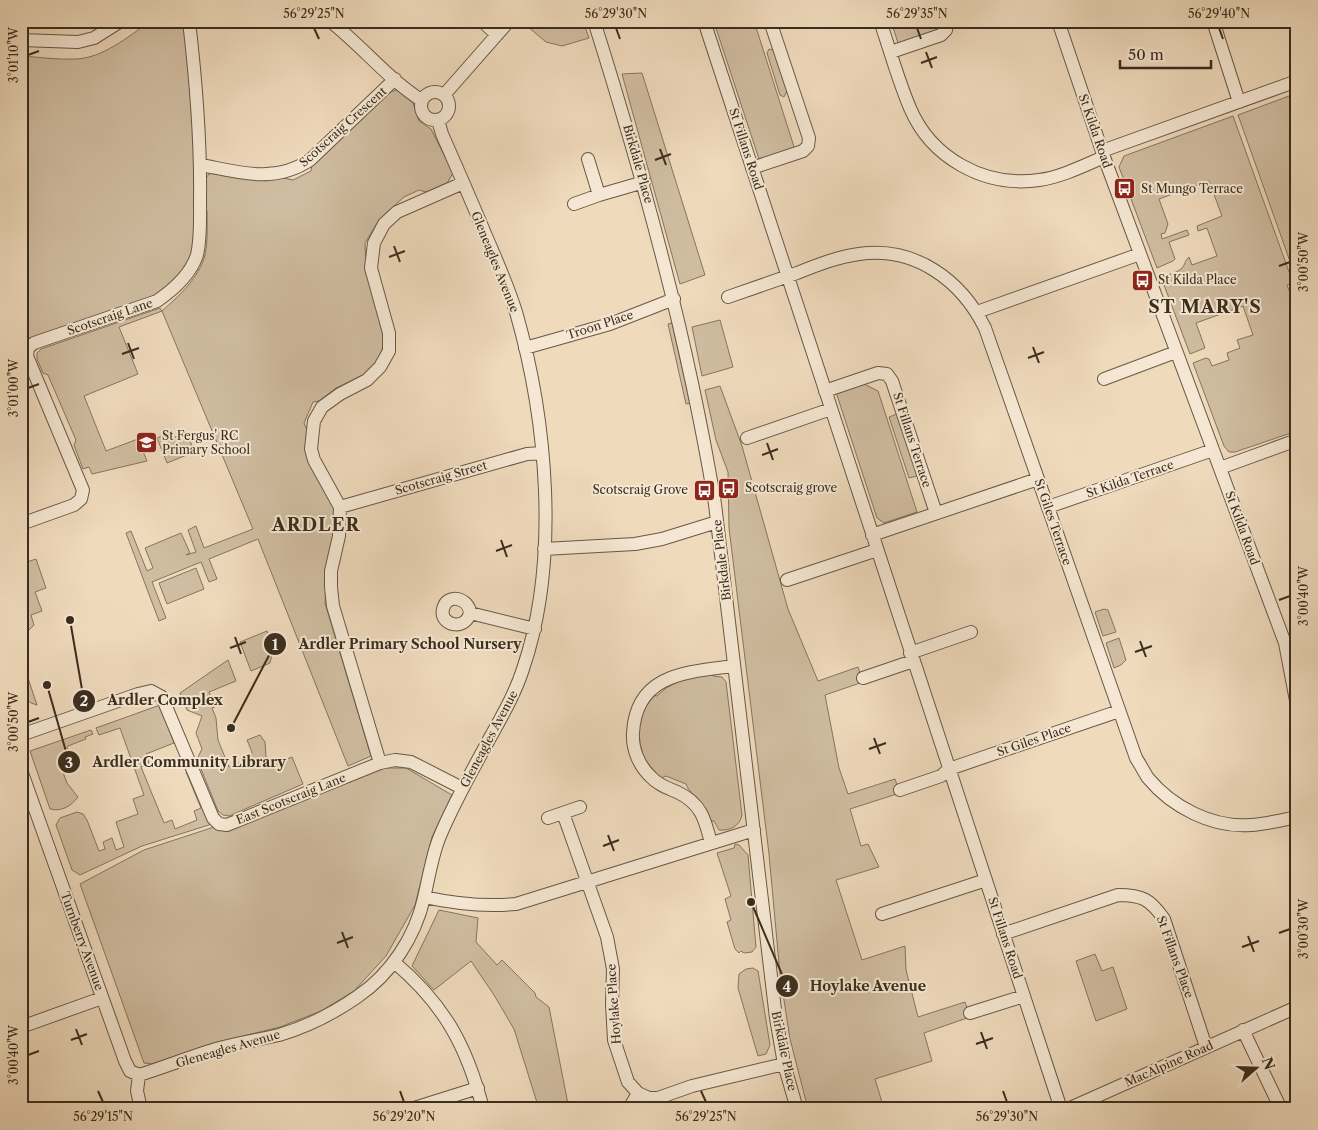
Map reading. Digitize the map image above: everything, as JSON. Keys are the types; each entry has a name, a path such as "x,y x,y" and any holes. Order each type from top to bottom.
{"street":[{"path":"21,40 78,42 94,38 121,21"},
{"name":"Scotscraig Lane","path":"21,524 74,505 81,499 83,490 27,356 28,348 34,343 157,301 173,290 187,273 196,256 200,235 201,165 189,21"},
{"path":"330,21 406,91 421,100"},
{"path":"482,21 497,35"},
{"path":"444,94 509,21"},
{"name":"Birkdale Place","path":"594,21 644,182 674,299 700,418 717,522 776,1018 784,1064 797,1109"},
{"name":"St Fillans Road","path":"704,21 1061,1109"},
{"path":"752,168 803,151 808,146 809,138 770,21"},
{"path":"880,21 910,109 924,133 941,151 962,167 984,176 1014,182 1040,180 1064,174 1103,154 1297,81"},
{"path":"891,52 941,35 946,30 946,21"},
{"name":"St Kilda Road","path":"1058,21 1103,154 1176,352 1220,468 1291,641 1297,706"},
{"path":"1213,21 1239,102"},
{"name":"Scotscraig Crescent","path":"201,165 243,173 268,175 299,168 310,160 395,79"},
{"path":"431,92 444,94 449,102 446,115 438,120 429,119 420,109 421,100 431,92"},
{"name":"Gleneagles Avenue","path":"139,1076 216,1049 282,1034 323,1017 358,997 379,979 394,962 412,932 424,897 439,839 462,788 512,698 523,670 535,629 542,590 544,550 545,494 542,453 532,379 516,310 442,134 438,120"},
{"path":"588,159 600,195"},
{"path":"574,204 644,182"},
{"path":"380,762 333,606 332,571 339,536 340,507 314,460 311,449 312,434 314,421 322,407 340,394 367,380 380,367 389,351 389,333 371,268 374,243 384,224 397,212 463,183"},
{"name":"St Giles Terrace","path":"787,276 838,258 860,254 883,253 906,258 927,266 946,278 963,294 977,312 985,328 1136,758 1148,778 1164,794 1183,808 1204,818 1227,824 1250,826 1297,818"},
{"path":"977,312 1140,254"},
{"path":"728,297 787,276"},
{"name":"Troon Place","path":"525,348 610,324 674,299"},
{"path":"1104,379 1176,352"},
{"name":"St Fillans Terrace","path":"825,391 878,372 887,374 892,381 936,513"},
{"path":"746,438 831,409"},
{"path":"1220,468 1297,440"},
{"name":"St Kilda Terrace","path":"1048,508 1213,450"},
{"name":"Scotscraig Street","path":"340,507 527,454 542,453"},
{"path":"872,535 1038,479"},
{"path":"544,550 635,544 662,539 717,522"},
{"path":"787,580 877,550"},
{"path":"470,613 535,629"},
{"path":"863,678 971,632"},
{"path":"711,843 702,813 695,804 684,795 660,785 650,777 641,765 634,752 632,738 633,723 638,708 646,694 657,684 671,676 734,666"},
{"name":"East Scotscraig Lane","path":"21,735 151,691 162,697 214,818 220,824 227,825 380,762 395,760 411,762 462,788"},
{"name":"St Giles Place","path":"949,769 1120,711"},
{"path":"900,790 941,776 949,769"},
{"name":"Turnberry Avenue","path":"21,770 25,793 125,1061 130,1071 139,1076"},
{"path":"548,818 580,807"},
{"name":"Hoylake Place","path":"563,813 607,937 613,969 614,1040 628,1082 638,1093"},
{"path":"424,897 455,903 496,906 516,904 754,830"},
{"name":"St Fillans Road","path":"882,914 986,880"},
{"name":"St Fillans Place","path":"1004,934 1118,895 1136,895 1154,904 1164,919 1206,1047"},
{"path":"394,962 422,988 442,1012 458,1038 471,1065 483,1109"},
{"name":"St Fillans Road","path":"970,1013 1024,996"},
{"path":"21,1027 102,998"},
{"name":"MacAlpine Road","path":"1068,1109 1243,1030 1297,1008"},
{"path":"1243,1030 1281,1109"},
{"path":"629,1109 638,1093 649,1098 658,1098 692,1086 784,1064"},
{"path":"139,1076 137,1091 141,1109"},
{"path":"411,1109 478,1088"}],"shaded area":[{"path":"150,21 184,21 197,165 193,253 183,271 155,298 35,338 21,356 21,56 62,59 85,58 115,46"},
{"path":"521,21 583,21 589,38 562,46 546,42"},
{"path":"716,21 754,21 795,150 764,160 759,159 715,25"},
{"path":"891,21 942,21 942,28 905,43 898,43"},
{"path":"769,49 776,51 788,89 784,97 780,95 767,53"},
{"path":"642,73 705,275 680,284 622,74"},
{"path":"397,90 413,103 419,121 431,129 453,173 447,183 426,192 419,190 404,197 379,220 365,243 366,269 384,335 382,350 376,364 363,375 336,388 319,401 313,402 304,423 307,430 305,448 333,500 337,514 325,603 371,756 348,766 258,539 209,559 217,579 209,582 201,562 152,582 166,618 159,621 126,533 131,531 147,571 153,568 145,548 181,533 190,553 186,555 196,552 188,530 196,526 204,548 253,529 162,311 188,286 198,271 205,255 207,211 204,210 206,178 209,174 266,181 284,178 293,180 311,171 312,165 387,93"},
{"path":"1297,93 1297,281 1238,115"},
{"path":"1233,116 1293,283 1287,285 1297,311 1297,431 1235,452 1229,452 1224,446 1193,363 1206,358 1209,359 1212,366 1229,360 1227,353 1240,348 1237,340 1253,335 1243,306 1196,323 1205,348 1190,354 1161,277 1180,270 1189,257 1192,265 1217,256 1207,228 1198,231 1197,226 1222,216 1209,181 1159,199 1168,224 1165,233 1161,234 1162,239 1187,230 1189,235 1169,242 1175,259 1157,268 1119,167 1124,156"},
{"path":"160,308 162,311 119,327 138,374 84,396 106,451 138,439 147,461 92,474 89,467 83,469 74,445 76,440 48,375 43,373 37,359 37,353 41,349"},
{"path":"720,320 733,367 702,376 692,327"},
{"path":"672,323 690,403 686,404 668,324"},
{"path":"862,383 878,391 917,512 884,523 877,518 836,392"},
{"path":"720,386 742,446 788,609 818,681 858,667 863,682 825,695 839,768 848,794 895,779 900,793 850,809 861,846 868,844 879,867 836,880 862,960 905,946 906,970 918,1017 965,1002 970,1017 924,1033 932,1061 875,1079 884,1109 808,1109 790,1039 780,974 769,854 729,528 728,472 716,440 705,390"},
{"path":"897,414 919,473 917,476 909,478 889,417"},
{"path":"171,432 173,438 187,432 194,452 167,463 157,438"},
{"path":"36,559 46,588 35,592 42,611 31,615 34,625 27,632 28,639 23,647 21,647 21,605 23,604 21,600 21,564"},
{"path":"196,568 204,589 167,604 159,583"},
{"path":"1104,609 1108,610 1116,632 1103,636 1095,612"},
{"path":"267,631 274,646 270,663 251,671 240,642"},
{"path":"1119,638 1126,660 1114,668 1106,643"},
{"path":"228,660 236,681 209,692 215,707 212,708 216,718 218,740 229,767 251,758 252,752 247,740 260,735 265,742 266,757 277,763 292,757 303,784 229,816 223,815 218,811 197,759 202,749 196,733 202,716 187,710 180,693"},
{"path":"24,666 37,705 21,695 21,669"},
{"path":"713,672 713,676 722,677 726,682 742,815 737,825 731,829 723,830 719,830 714,821 711,821 703,805 686,784 666,776 661,778 655,772 641,750 637,733 640,715 651,695 657,696 666,688 676,683 678,678"},
{"path":"160,705 174,743 146,754 149,763 141,767 164,823 172,820 175,829 197,820 194,811 201,808 186,772 191,775 212,824 142,846 80,875 72,870 56,825 60,818 77,812 83,814 99,851 105,849 103,842 112,838 116,850 124,847 116,822 138,814 133,799 144,795 120,728 99,735 96,728"},
{"path":"91,730 93,734 68,746 64,756 58,759 67,783 78,797 66,808 50,809 30,751"},
{"path":"382,768 406,768 452,795 432,837 415,905 386,956 354,991 321,1011 280,1027 215,1043 152,1064 144,1063 80,884 144,850"},
{"path":"735,844 739,845 748,855 756,947 752,952 744,953 741,951 739,953 735,949 727,922 731,920 725,899 731,896 717,853 734,848"},
{"path":"439,910 478,918 476,942 497,965 502,960 535,993 536,997 549,1007 569,1109 539,1109 514,1029 471,961 434,990 412,966"},
{"path":"1095,954 1102,971 1113,967 1127,1009 1096,1021 1076,961"},
{"path":"753,968 758,971 770,1045 766,1054 758,1056 738,988 739,974 746,969"}],"place":[{"name":"St Mungo Terrace","path":"1125,189"},
{"name":"St Kilda Place","path":"1142,280"},
{"name":"St Fergus' RC Primary School","path":"146,443"},
{"name":"Scotscraig grove","path":"729,488"},
{"name":"Scotscraig Grove","path":"704,490"},
{"name":"Ardler Complex","path":"70,620"},
{"name":"Ardler Community Library","path":"47,685"},
{"name":"Ardler Primary School Nursery","path":"231,728"},
{"name":"Hoylake Avenue","path":"751,902"}],"district":[{"name":"ST MARY'S","path":"1205,307"},
{"name":"ARDLER","path":"316,525"}]}
